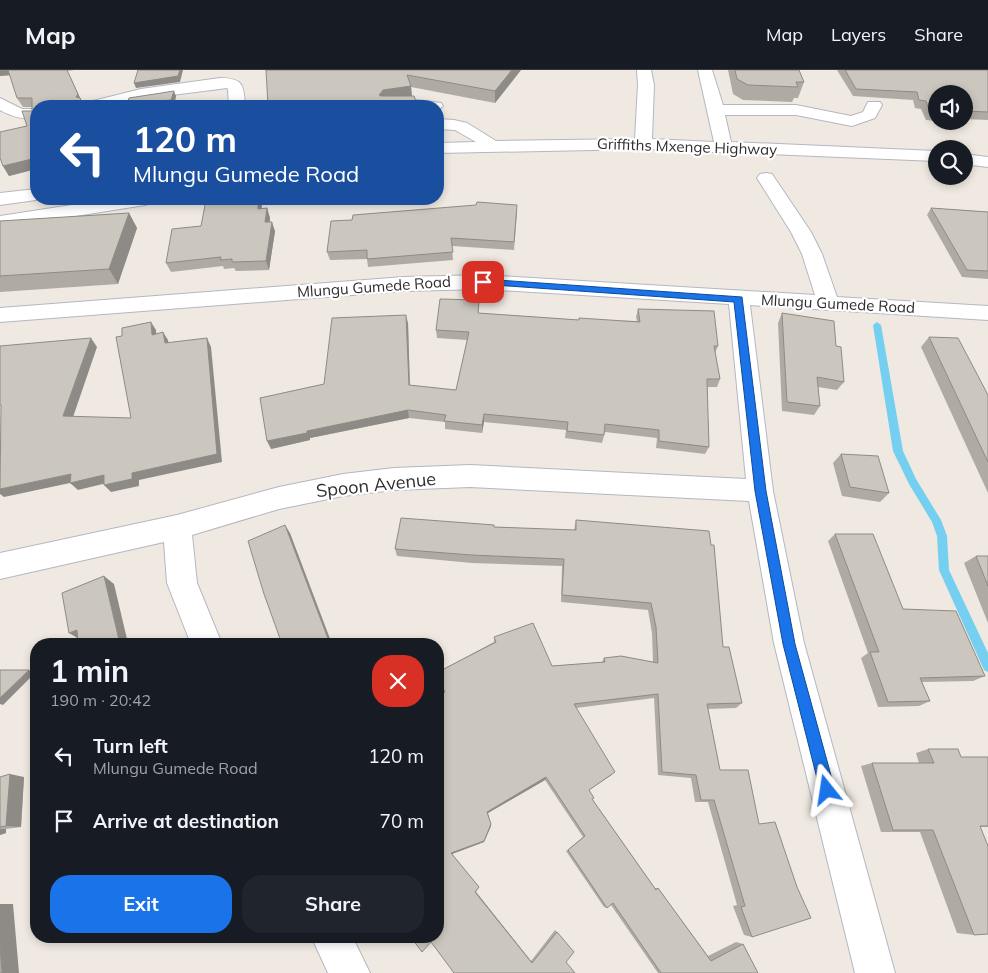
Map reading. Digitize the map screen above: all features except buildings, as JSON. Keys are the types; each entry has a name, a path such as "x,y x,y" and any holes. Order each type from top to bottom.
{"street":[{"path":"642,144 646,85 644,70"},
{"path":"705,70 716,110 723,147"},
{"path":"116,100 141,94 220,82 230,83 236,87 236,100"},
{"path":"0,103 13,112 30,115"},
{"path":"716,110 796,110 852,121 869,115 874,105"},
{"path":"444,113 461,125 471,129 492,146"},
{"path":"444,124 461,125"},
{"name":"Griffiths Mxenge Highway","path":"444,148 642,144 928,156"},
{"path":"973,158 988,157"},
{"path":"973,160 988,162"},
{"path":"766,178 812,254 828,302"},
{"path":"1,199 30,195"},
{"path":"0,222 108,205"},
{"name":"Mlungu Gumede Road","path":"0,314 447,282 483,282 988,313"},
{"path":"739,299 760,491 789,644 875,973"},
{"name":"Spoon Avenue","path":"0,566 177,527 279,498 343,485 394,479 470,476 760,491"},
{"path":"177,527 182,583 205,638"},
{"path":"334,943 350,973"}],"waterway":[{"path":"877,325 898,451 912,481 936,520 942,536 944,570 988,666"}],"route":[{"path":"483,282 739,299 760,491 789,644 827,790"}]}
